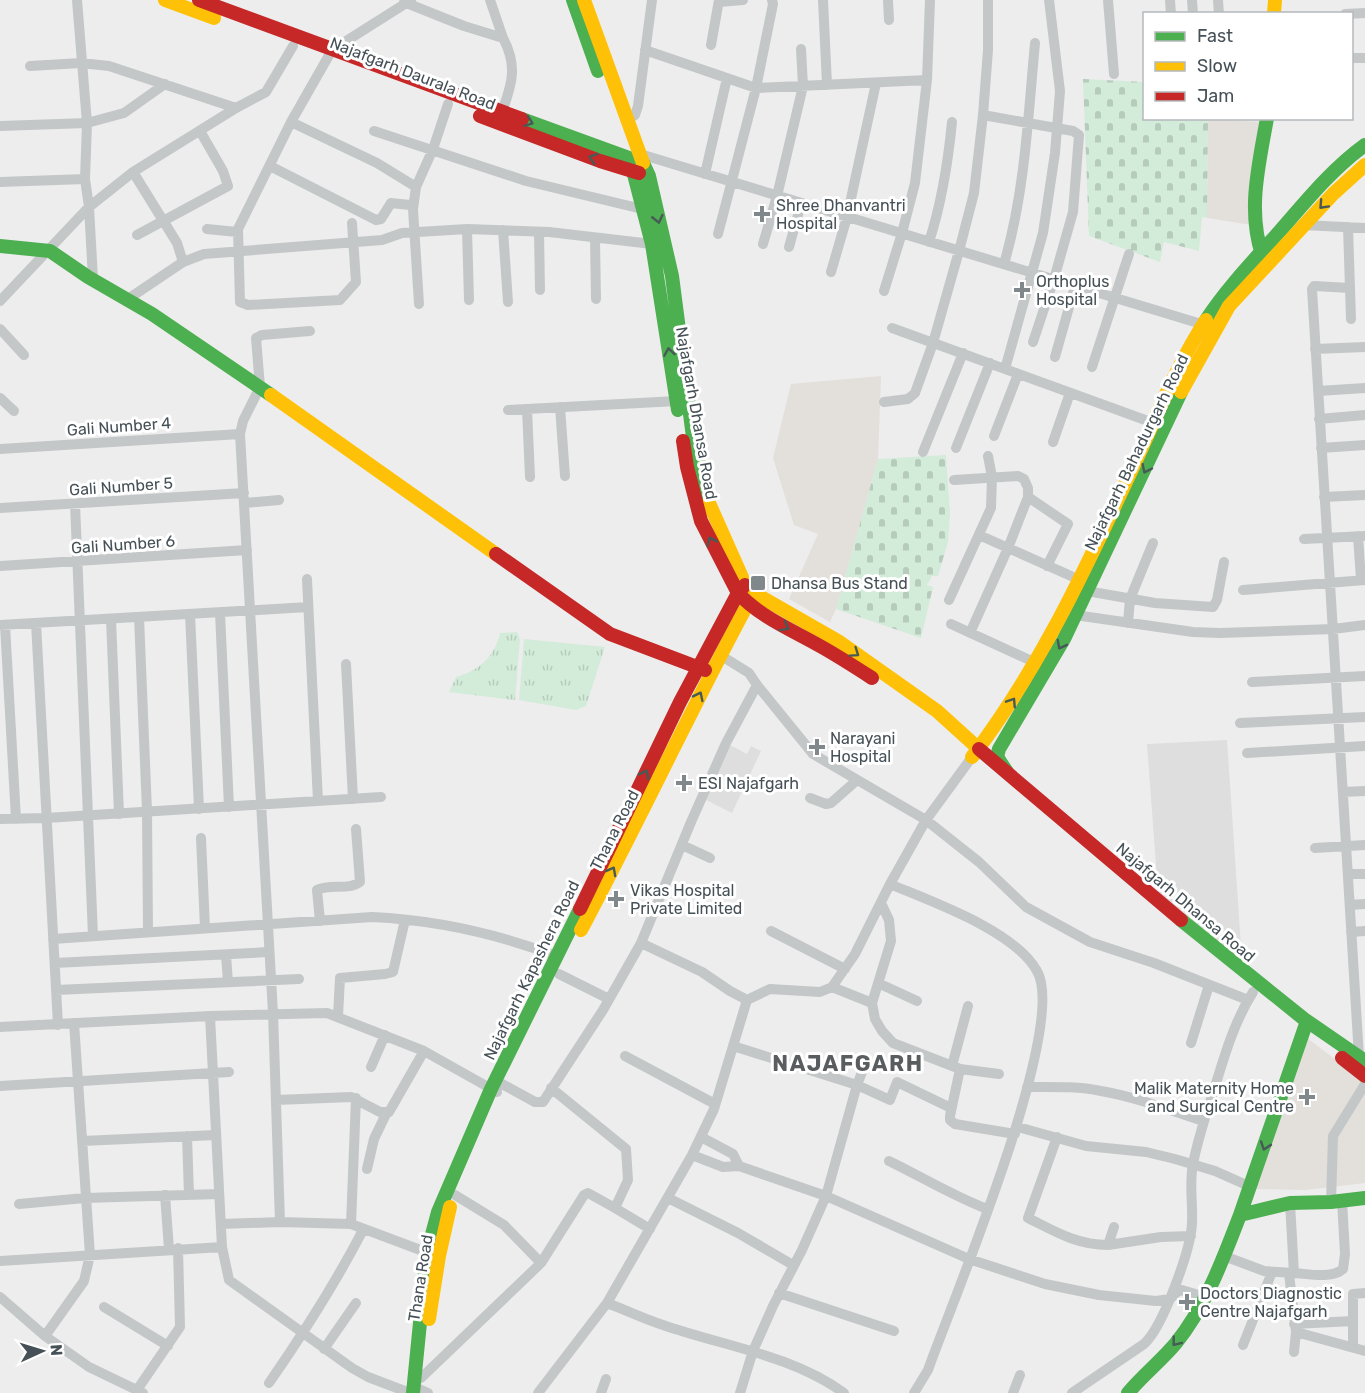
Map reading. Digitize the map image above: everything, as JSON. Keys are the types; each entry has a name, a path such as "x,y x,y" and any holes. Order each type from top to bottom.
{"main road":[{"name":"Najafgarh Daurala Road","path":"165,0 204,4 448,104 600,161 639,165"},
{"name":"Najafgarh Dhansa Road","path":"573,0 639,165 642,209 652,244 687,467 695,502 701,521 747,593"},
{"name":"Najafgarh Dhansa Road","path":"584,0 627,120 672,276 700,475 712,513 747,593"},
{"name":"Najafgarh Daurala Road","path":"204,4 293,46 329,54 502,112 639,165"},
{"path":"1264,258 1257,240 1255,222 1267,120"},
{"name":"Najafgarh Bahadurgarh Road","path":"975,753 1010,705 1084,586 1159,425 1175,402 1225,294 1264,258 1297,222 1345,161 1365,145"},
{"name":"Najafgarh Bahadurgarh Road","path":"1297,222 1365,165"},
{"path":"0,246 50,250 260,387 610,634 704,669"},
{"name":"Najafgarh Bahadurgarh Road","path":"1016,782 997,757 999,749 1045,673 1075,615 1084,586"},
{"path":"747,593 838,641 937,711 1020,798 1197,947 1250,996 1305,1026 1365,1076"},
{"name":"Thana Road","path":"418,1390 433,1255 497,1088 642,814 704,669 720,655 747,593"},
{"name":"Najafgarh Kapashera Road","path":"433,1255 438,1212 497,1088 518,1036 556,956 704,669 747,593"},
{"name":"Najafgarh Dhansa Road","path":"975,753 991,762 1016,782 1305,1026 1362,1059"},
{"path":"1128,1393 1145,1373 1164,1357 1205,1297 1251,1187 1305,1026"},
{"path":"1240,1215 1290,1203 1365,1198"}],"street":[{"path":"77,0 87,123 86,179 93,279"},
{"path":"490,0 513,72 512,84 502,112"},
{"path":"627,120 635,115 638,106 652,0"},
{"path":"711,45 719,1 743,0"},
{"path":"718,234 756,88 768,33 772,0"},
{"path":"823,0 827,85"},
{"path":"888,0 889,20"},
{"path":"884,291 915,183 927,80 930,0"},
{"path":"884,402 900,401 912,397 917,387 933,343 960,250 974,193 983,115 988,50 988,0"},
{"path":"1005,369 1033,273 1049,200 1058,128 1060,91 1049,0"},
{"path":"1108,0 1114,74"},
{"path":"352,223 356,282 340,300 243,304 239,298 237,232 291,122 329,54 406,1 464,26 503,38"},
{"path":"1004,264 1020,194 1029,123 1035,43"},
{"path":"0,301 89,207 133,172 266,92 293,46"},
{"path":"645,50 756,88 927,80"},
{"path":"763,244 803,86 801,50"},
{"path":"30,66 81,63 109,66 236,108"},
{"path":"705,174 727,78"},
{"path":"831,272 847,217 876,83"},
{"path":"0,126 87,123 124,113 165,84"},
{"path":"419,304 413,209 416,187 433,149 448,104"},
{"path":"983,115 1073,131 1079,135 1073,212 1033,342"},
{"path":"291,122 377,163 416,187"},
{"path":"929,242 943,194 952,122"},
{"path":"137,235 228,186 223,171 200,130"},
{"path":"374,131 526,182 642,209"},
{"path":"639,165 705,174 1209,327"},
{"path":"270,166 376,220 381,219 391,203 410,206 413,209"},
{"path":"133,172 177,243 183,262"},
{"path":"0,182 86,179"},
{"path":"789,247 801,204"},
{"path":"1297,222 1365,228"},
{"path":"1348,227 1351,319"},
{"path":"207,229 237,232"},
{"path":"466,229 469,300"},
{"path":"128,299 183,262 204,254 382,240 402,233 466,229 503,230 652,244"},
{"path":"503,230 508,302"},
{"path":"539,232 540,290"},
{"path":"595,239 596,299"},
{"path":"1092,368 1129,254"},
{"path":"1055,357 1075,286"},
{"path":"1350,288 1312,287 1351,932 1353,961 1360,988 1362,1059"},
{"path":"891,328 1159,425"},
{"path":"0,329 24,356"},
{"path":"280,1222 273,1013 240,434 243,421 260,387 256,338 262,335 310,331"},
{"path":"1315,349 1365,346"},
{"path":"923,452 963,353"},
{"path":"956,448 990,363"},
{"path":"994,436 1018,374"},
{"path":"1318,391 1365,388"},
{"path":"1053,442 1070,393"},
{"path":"0,398 14,411"},
{"path":"508,410 677,401"},
{"path":"560,407 565,476"},
{"path":"527,409 530,477"},
{"path":"1319,419 1365,415"},
{"name":"Gali Number 4","path":"0,449 240,434"},
{"path":"1321,448 1365,446"},
{"path":"949,600 993,502 988,456"},
{"path":"954,480 1018,476 1024,479 1028,488 1028,496 1008,548 970,633"},
{"path":"1324,497 1365,495"},
{"path":"1028,496 1068,524 1047,566"},
{"name":"Gali Number 5","path":"0,508 245,498 279,500"},
{"path":"75,504 90,815 93,936"},
{"path":"979,535 1047,566 1084,586 1130,599 1155,603 1213,607 1217,600 1224,562"},
{"path":"1243,590 1363,580 1362,536 1304,539"},
{"path":"1128,623 1130,599 1153,543"},
{"name":"Gali Number 6","path":"0,566 248,550"},
{"path":"307,579 318,801"},
{"path":"16,819 5,717 2,625 308,607"},
{"path":"220,613 229,807"},
{"path":"190,614 199,809"},
{"path":"1075,615 1193,632 1221,633 1365,626"},
{"path":"139,617 147,811 148,932"},
{"path":"111,619 119,814"},
{"path":"36,623 58,1025"},
{"path":"951,624 1036,663"},
{"path":"720,655 749,673 813,754 926,820 979,862 1026,906 1100,946 1154,963 1209,985 1250,996 1233,1035 1203,1121 1193,1164 1190,1193 1191,1236 1185,1261 1170,1299 1151,1338 1086,1389 1072,1393"},
{"path":"346,664 353,799"},
{"path":"1252,682 1365,676"},
{"path":"0,1027 273,1013 327,1013 424,1051 497,1088 540,1103 543,1102 609,999 641,942 726,743 758,685"},
{"path":"1240,723 1365,717"},
{"path":"1247,753 1365,746"},
{"path":"538,1393 608,1303 692,1155 715,1104 747,1000 770,989 820,992 832,987 855,954 890,884 926,820 975,753"},
{"path":"810,798 826,804 831,803 856,781"},
{"path":"1343,792 1365,791"},
{"path":"0,819 119,814 381,797"},
{"path":"320,921 317,890 324,887 355,885 360,882 356,829"},
{"path":"201,838 205,928"},
{"path":"682,845 710,858"},
{"path":"1315,848 1365,845"},
{"path":"1348,874 1365,874"},
{"path":"890,884 957,912 992,932 1018,950 1037,971 1042,985 1042,1024 1016,1130 928,1370 914,1393"},
{"path":"880,903 889,920 891,941 872,1003 875,1019 882,1031 893,1043 956,1067 999,1074"},
{"path":"1350,905 1365,904"},
{"path":"53,939 372,917 405,920 496,936 556,956"},
{"path":"338,1016 340,978 393,972 405,920"},
{"path":"771,931 845,969"},
{"path":"1351,932 1365,931"},
{"path":"641,942 702,972 730,992 747,1000"},
{"path":"55,963 269,952"},
{"path":"226,955 228,982"},
{"path":"1353,961 1365,961"},
{"path":"559,974 609,999"},
{"path":"56,990 299,978"},
{"path":"878,983 917,1001"},
{"path":"1191,1043 1209,985"},
{"path":"832,987 872,1003"},
{"path":"968,1006 956,1067 951,1108 950,1120 955,1124 1016,1130 1057,1137 1086,1146 1146,1152 1193,1164 1251,1187"},
{"path":"210,1016 222,1246 229,1280 304,1332 324,1349 368,1377 418,1390 541,1263 584,1195 588,1193 593,1195 650,1230"},
{"path":"45,1336 84,1281 90,1254 74,1023"},
{"path":"371,1067 386,1035"},
{"path":"733,1046 857,1085 890,1100 897,1082 951,1108"},
{"path":"367,1169 374,1139 387,1112 393,1107 424,1051"},
{"path":"625,1056 715,1104"},
{"path":"740,1393 753,1351 826,1196 864,1067"},
{"path":"0,1086 229,1072"},
{"path":"1224,1256 1272,1272 1322,1275 1337,1273 1343,1269 1345,1254 1337,1201 1333,1136 1365,1084"},
{"path":"1027,1087 1102,1091 1139,1100 1203,1121"},
{"path":"551,1088 626,1149 628,1180 615,1208"},
{"path":"276,1100 356,1098 380,1112 387,1112"},
{"path":"351,1224 356,1098"},
{"path":"81,1141 216,1135"},
{"path":"187,1136 189,1195"},
{"path":"701,1137 733,1154 739,1166"},
{"path":"1057,1137 1028,1218 1090,1245 1191,1236"},
{"path":"692,1155 723,1167 739,1166 826,1196 969,1259 1076,1292 1156,1301 1170,1299 1182,1290 1205,1297"},
{"path":"889,1161 938,1185 957,1198 987,1209"},
{"path":"19,1204 85,1198 219,1194"},
{"path":"455,1195 504,1225 541,1263"},
{"path":"0,1298 45,1336 89,1367 140,1391 180,1327 181,1320 174,1249 165,1196"},
{"path":"668,1198 738,1233 793,1265"},
{"path":"1290,1203 1294,1352"},
{"path":"221,1224 280,1222 351,1224 433,1255"},
{"path":"1108,1245 1114,1227"},
{"path":"269,1383 341,1272 363,1230"},
{"path":"0,1261 222,1246"},
{"path":"1243,1345 1272,1272"},
{"path":"779,1293 894,1331"},
{"path":"1353,1347 1353,1294 1365,1293"},
{"path":"324,1349 356,1303"},
{"path":"608,1303 663,1325 753,1351 820,1378 844,1393"},
{"path":"104,1307 168,1346"},
{"path":"1295,1328 1353,1321"},
{"path":"1295,1328 1365,1351"},
{"path":"1013,1393 1020,1375"},
{"path":"601,1393 606,1379"}],"shaded area":[{"path":"1208,120 1262,122 1252,225 1207,218"},
{"path":"881,376 878,459 836,609 830,622 789,599 818,534 794,525 773,458 791,384"},
{"path":"1227,740 1242,961 1158,892 1147,744"},
{"path":"730,745 747,754 751,746 761,751 732,813 704,799"},
{"path":"1307,1038 1365,1082 1365,1183 1305,1190 1254,1189"}],"green space":[{"path":"1083,79 1143,82 1143,120 1208,120 1207,218 1202,217 1199,251 1164,242 1160,262 1089,236"},
{"path":"946,455 950,513 948,542 938,576 932,576 927,585 933,587 921,638 836,609 878,459"},
{"path":"517,632 520,639 515,700 449,692 456,677 472,671 485,661 494,649 500,633"},
{"path":"524,639 605,647 586,706 576,710 519,700"}],"traffic: fast":[{"path":"573,0 598,71"},
{"path":"522,119 643,163 649,176 672,276 693,437 709,503"},
{"path":"1264,260 1256,225 1255,207 1258,171 1267,120"},
{"path":"1206,320 1232,285 1310,196 1365,145"},
{"path":"630,159 652,244 678,410"},
{"path":"0,246 50,251 88,277 152,314 271,395"},
{"path":"1007,772 997,757 999,749 1064,639 1181,392"},
{"path":"413,1393 427,1253 438,1212 491,1089 580,909"},
{"path":"1181,920 1304,1019 1365,1061"},
{"path":"1240,1215 1307,1021"},
{"path":"1240,1215 1290,1203 1365,1198"},
{"path":"1128,1393 1187,1329 1213,1282 1240,1215"}],"traffic: slow":[{"path":"165,0 214,18"},
{"path":"584,0 643,163"},
{"path":"1274,12 1275,0"},
{"path":"1181,392 1229,306 1333,194 1365,165"},
{"path":"972,757 1020,688 1060,617 1176,374 1206,320"},
{"path":"271,395 496,554"},
{"path":"709,503 745,584 754,593 838,641 937,711 979,749"},
{"path":"581,930 753,594"},
{"path":"429,1319 450,1207"}],"traffic: jam":[{"path":"199,0 522,119"},
{"path":"480,116 600,161 639,173"},
{"path":"683,441 687,467 701,521 738,593 766,616 872,678"},
{"path":"496,554 610,634 705,670"},
{"path":"580,909 680,702 738,593 745,585"},
{"path":"979,749 1181,920"},
{"path":"1342,1058 1365,1076"}],"place":[{"name":"Shree Dhanvantri Hospital","path":"762,214"},
{"name":"Orthoplus Hospital","path":"1022,290"},
{"name":"Dhansa Bus Stand","path":"758,583"},
{"name":"Narayani Hospital","path":"817,747"},
{"name":"ESI Najafgarh","path":"684,783"},
{"name":"Vikas Hospital Private Limited","path":"616,899"},
{"name":"Malik Maternity Home and Surgical Centre","path":"1307,1097"},
{"name":"Doctors Diagnostic Centre Najafgarh","path":"1187,1302"}],"district":[{"name":"NAJAFGARH","path":"848,1063"}]}
